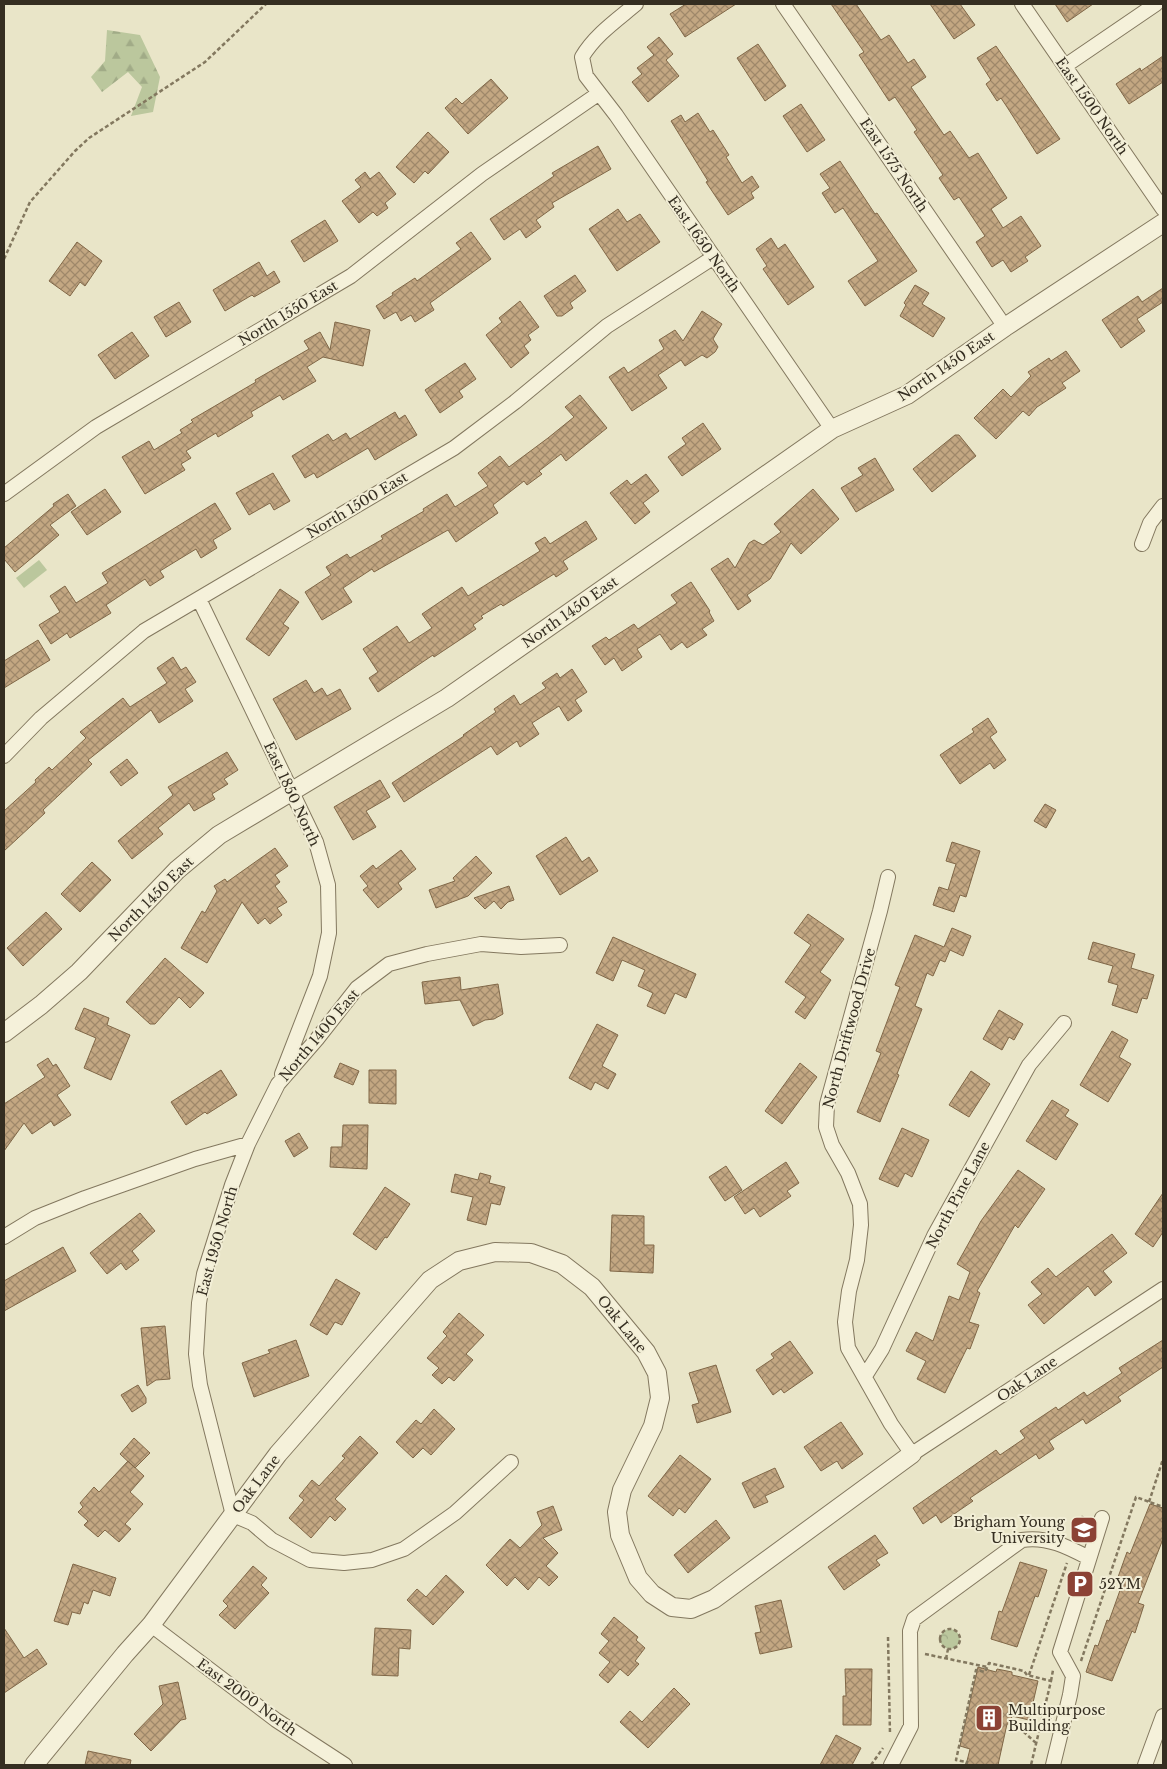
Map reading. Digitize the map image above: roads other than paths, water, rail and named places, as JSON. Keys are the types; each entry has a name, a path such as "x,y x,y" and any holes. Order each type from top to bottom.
{"street":[{"name":"East 1650 North","path":"636,4 594,39 582,57 582,66 586,76 616,115 832,429"},
{"name":"East 1575 North","path":"783,4 1005,327"},
{"name":"East 1500 North","path":"1022,4 1163,209"},
{"path":"1064,66 1156,4"},
{"name":"North 1550 East","path":"4,494 96,427 351,276 482,174 598,94"},
{"name":"North 1450 East","path":"4,1033 42,1005 79,972 177,870 219,835 447,698 832,429 907,395 1005,327 1163,223"},
{"name":"North 1500 East","path":"4,756 41,718 144,631 454,448 515,402 607,326 714,257"},
{"path":"1142,544 1150,524 1163,506"},
{"name":"East 1850 North","path":"199,599 316,842 328,885 329,934 320,976 278,1084"},
{"name":"North Driftwood Drive","path":"888,877 827,1104 826,1128 832,1145 848,1173 860,1204 861,1225 857,1260 849,1292 845,1322 848,1348 891,1424 912,1454"},
{"name":"North 1400 East","path":"248,1144 278,1084 358,988 388,964 427,954 481,944 521,946 560,944"},
{"name":"North Pine Lane","path":"865,1376 882,1349 934,1236 1029,1065 1064,1023"},
{"path":"4,1237 35,1218 85,1198 195,1159 248,1144"},
{"name":"East 1950 North","path":"233,1515 200,1385 196,1354 196,1327 204,1274 232,1185 248,1144"},
{"name":"Oak Lane","path":"34,1765 150,1625 278,1454 430,1280 459,1261 495,1252 532,1253 562,1264 592,1287 646,1352 657,1373 660,1398 653,1426 622,1490 617,1512 620,1535 638,1578 652,1594 672,1607 691,1609 714,1599 912,1454 1163,1289"},
{"path":"233,1515 252,1523 272,1540 310,1560 344,1563 372,1560 404,1549 455,1513 511,1462"},
{"path":"1053,1765 1073,1676 1060,1652 1102,1518"},
{"path":"891,1765 911,1726 910,1631 914,1619 1022,1540 1042,1539 1089,1558"},
{"name":"East 2000 North","path":"150,1625 276,1720 345,1765"},
{"path":"1144,1765 1163,1716"}],"place":[{"name":"Brigham Young University","path":"1084,1530"},
{"name":"52YM","path":"1080,1584"},
{"name":"Multipurpose Building","path":"989,1718"}]}
